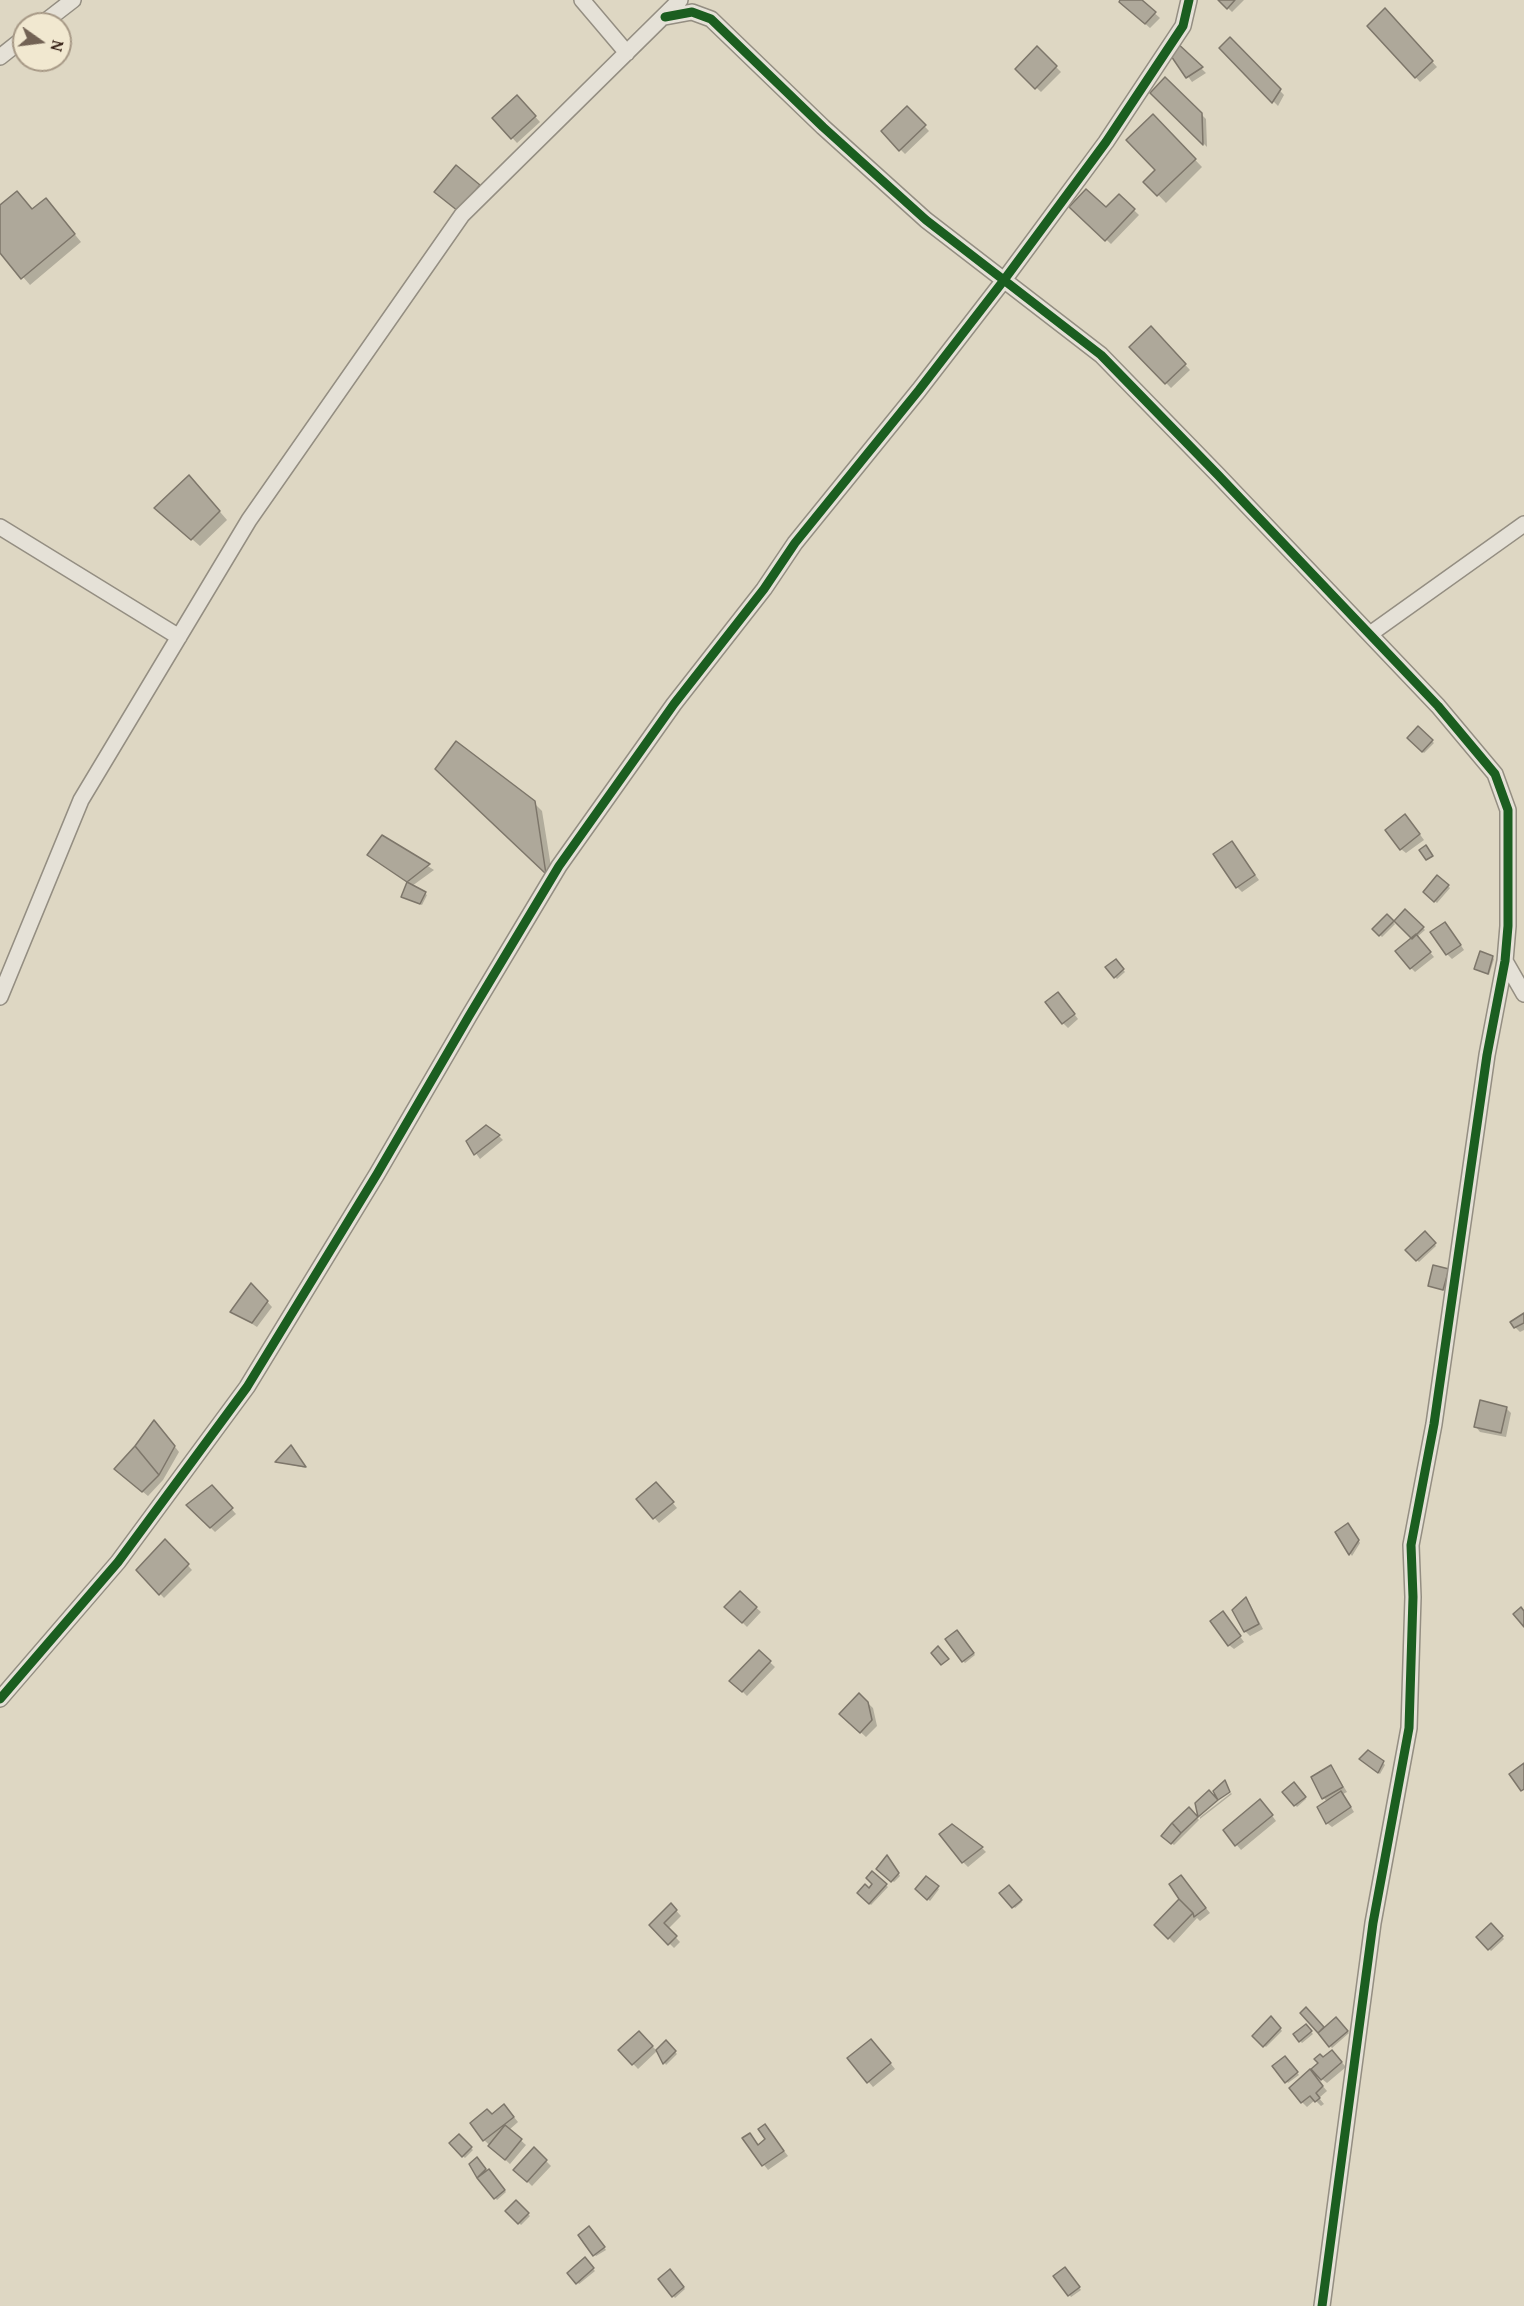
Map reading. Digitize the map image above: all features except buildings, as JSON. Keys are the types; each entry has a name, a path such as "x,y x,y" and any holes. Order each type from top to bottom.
{"street":[{"path":"58,12 73,0"},
{"path":"582,0 627,53"},
{"path":"0,997 81,800 249,520 462,215 680,0"},
{"path":"0,1699 118,1562 247,1387 377,1174 559,866 674,704 764,589 795,543 919,390 1106,142 1183,26 1189,0"},
{"path":"665,17 692,12 711,19 823,127 926,220 1101,355 1437,706 1495,774 1508,810 1508,926 1505,961 1486,1055 1434,1424 1411,1545 1413,1597 1408,1728 1373,1923 1322,2306"},
{"path":"0,57 12,48"},
{"path":"1370,634 1524,524"},
{"path":"0,527 179,637"},
{"path":"1505,961 1524,994"}],"cycle path":[{"path":"0,1699 118,1562 247,1387 377,1174 559,866 674,704 764,589 795,543 919,390 1106,142 1183,26 1189,0"},
{"path":"665,17 692,12 711,19 823,127 926,220 1101,355 1438,706 1495,774 1508,810 1508,926 1505,961 1487,1055 1434,1424 1411,1545 1413,1597 1409,1728 1373,1923 1322,2306"}]}
